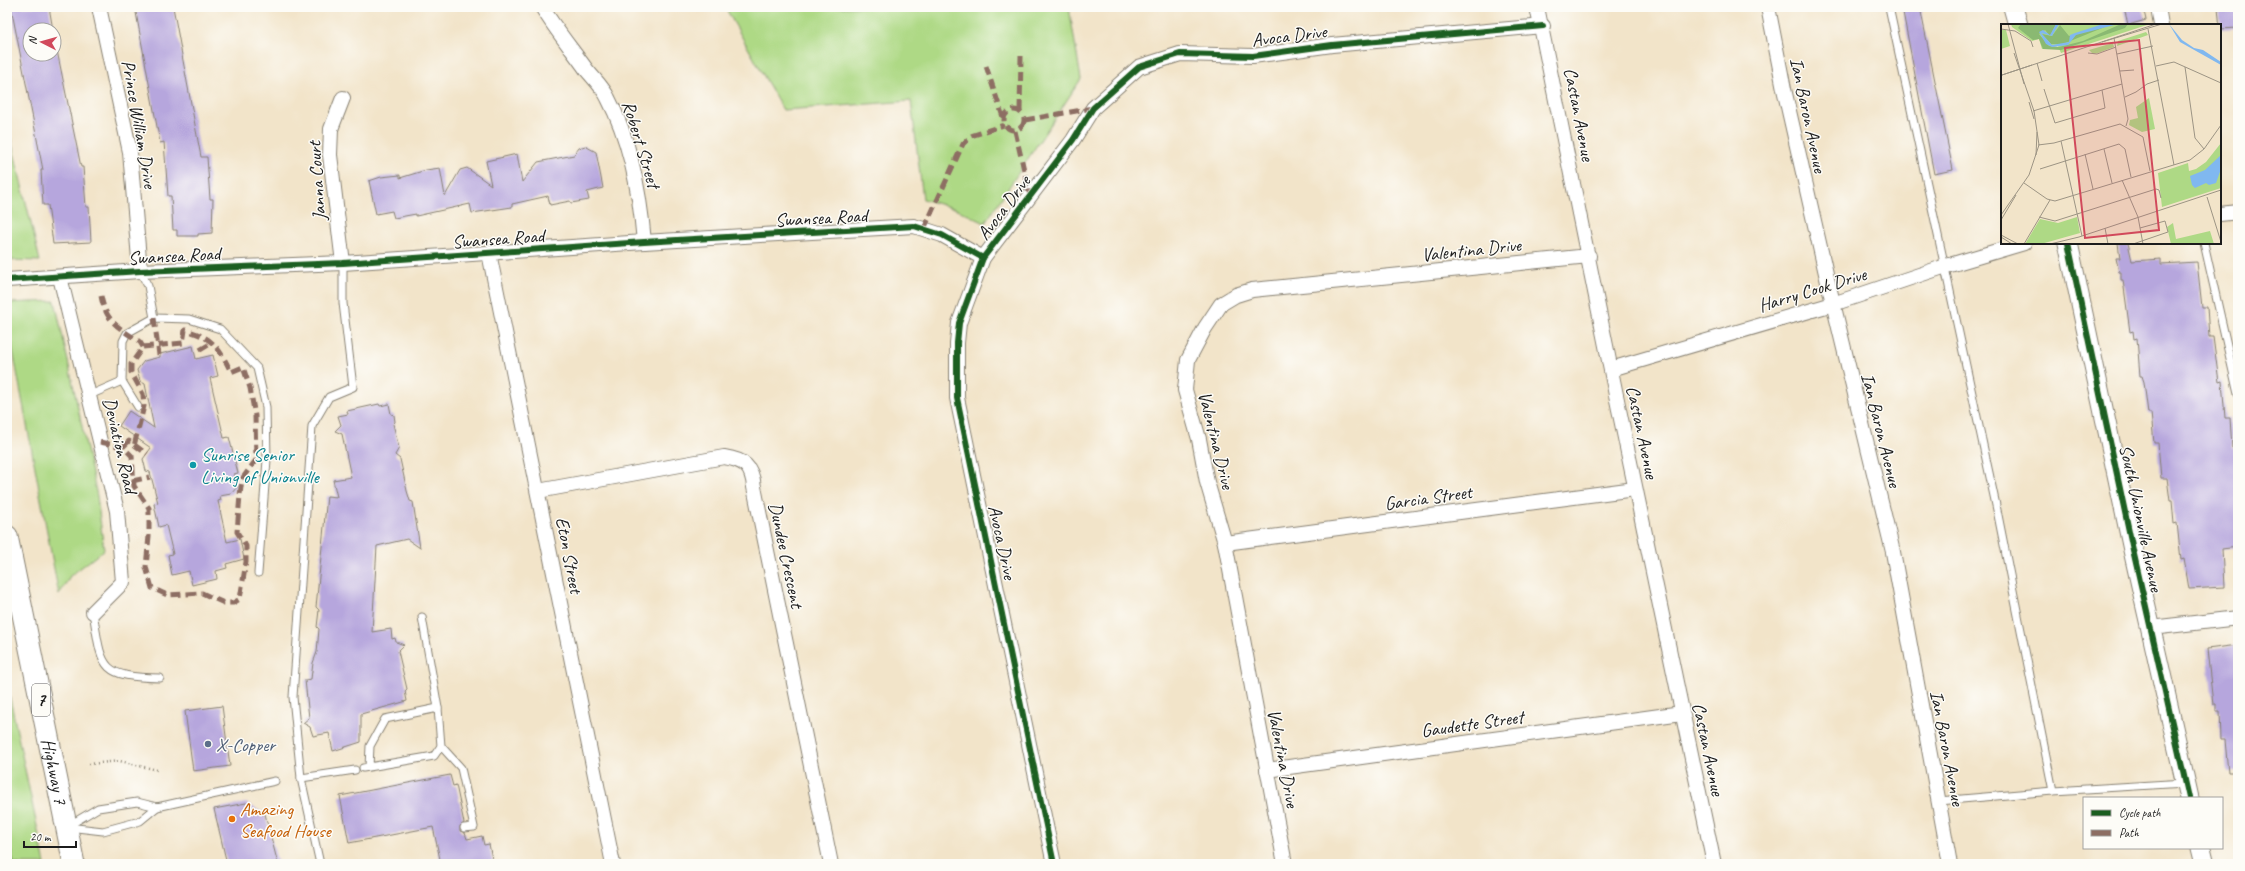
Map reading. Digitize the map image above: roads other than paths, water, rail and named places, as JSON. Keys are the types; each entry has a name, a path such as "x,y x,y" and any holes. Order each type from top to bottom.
{"main road":[{"name":"Highway 7","path":"7,536 74,864"}],"street":[{"name":"Prince William Drive","path":"99,7 130,152 140,271"},
{"name":"Robert Street","path":"542,7 557,30 608,97 624,135 633,168 641,205 644,242"},
{"name":"Castan Avenue","path":"1538,7 1635,489 1714,864"},
{"name":"Ian Baron Avenue","path":"1768,7 1784,89 1832,304 1892,552 1950,864"},
{"path":"2013,7 2018,24"},
{"path":"2158,7 2161,24"},
{"name":"Avoca Drive","path":"1054,864 957,398 956,343 959,323 983,258 1073,140 1093,108 1139,68 1180,54 1253,56 1332,45 1543,26"},
{"name":"Janna Court","path":"343,98 331,129 330,155 343,263"},
{"path":"2221,214 2238,212"},
{"name":"Swansea Road","path":"7,280 140,271 343,263 644,242 914,226 942,235 983,258"},
{"name":"Harry Cook Drive","path":"1611,369 1832,304 1943,267 2021,244"},
{"name":"South Unionville Avenue","path":"2068,244 2187,790"},
{"name":"Eton Street","path":"489,253 613,864"},
{"name":"Valentina Drive","path":"1285,864 1225,544 1207,482 1199,439 1185,390 1188,360 1205,328 1221,304 1236,295 1252,290 1589,256"},
{"name":"Deviation Road","path":"60,277 90,395 117,511 123,582 93,612"},
{"name":"Dundee Crescent","path":"538,491 724,457 739,459 753,474 754,487 831,864"},
{"name":"Garcia Street","path":"1225,544 1635,489"},
{"path":"2151,628 2238,618"},
{"name":"Gaudette Street","path":"1267,770 1682,713"},
{"path":"2201,849 2205,864"}],"lane":[{"path":"1889,7 1943,267 1997,510 2053,791"},
{"path":"2204,244 2238,394"},
{"path":"320,864 301,778 293,697 312,426 328,397 353,387 343,303 343,263"},
{"path":"140,271 148,286 154,318"},
{"path":"138,407 122,381 123,340 127,333 154,318 189,319 220,329 257,368 266,407 267,460 258,573"},
{"path":"90,395 122,381"},
{"path":"93,612 100,654 113,672 132,678 160,678"},
{"path":"422,618 438,708 441,746 461,768 474,827 464,828"},
{"path":"362,768 370,746 385,719 438,708"},
{"path":"301,778 434,756 441,746"},
{"path":"66,827 98,808 137,802 157,807 275,781"},
{"path":"1939,801 2053,791 2187,790"},
{"path":"66,827 102,831 140,821 157,807"}],"place":[{"name":"Sunrise Senior Living of Unionville","path":"193,465"},
{"name":"X-Copper","path":"208,744"},
{"name":"Amazing Seafood House","path":"232,819"}]}
